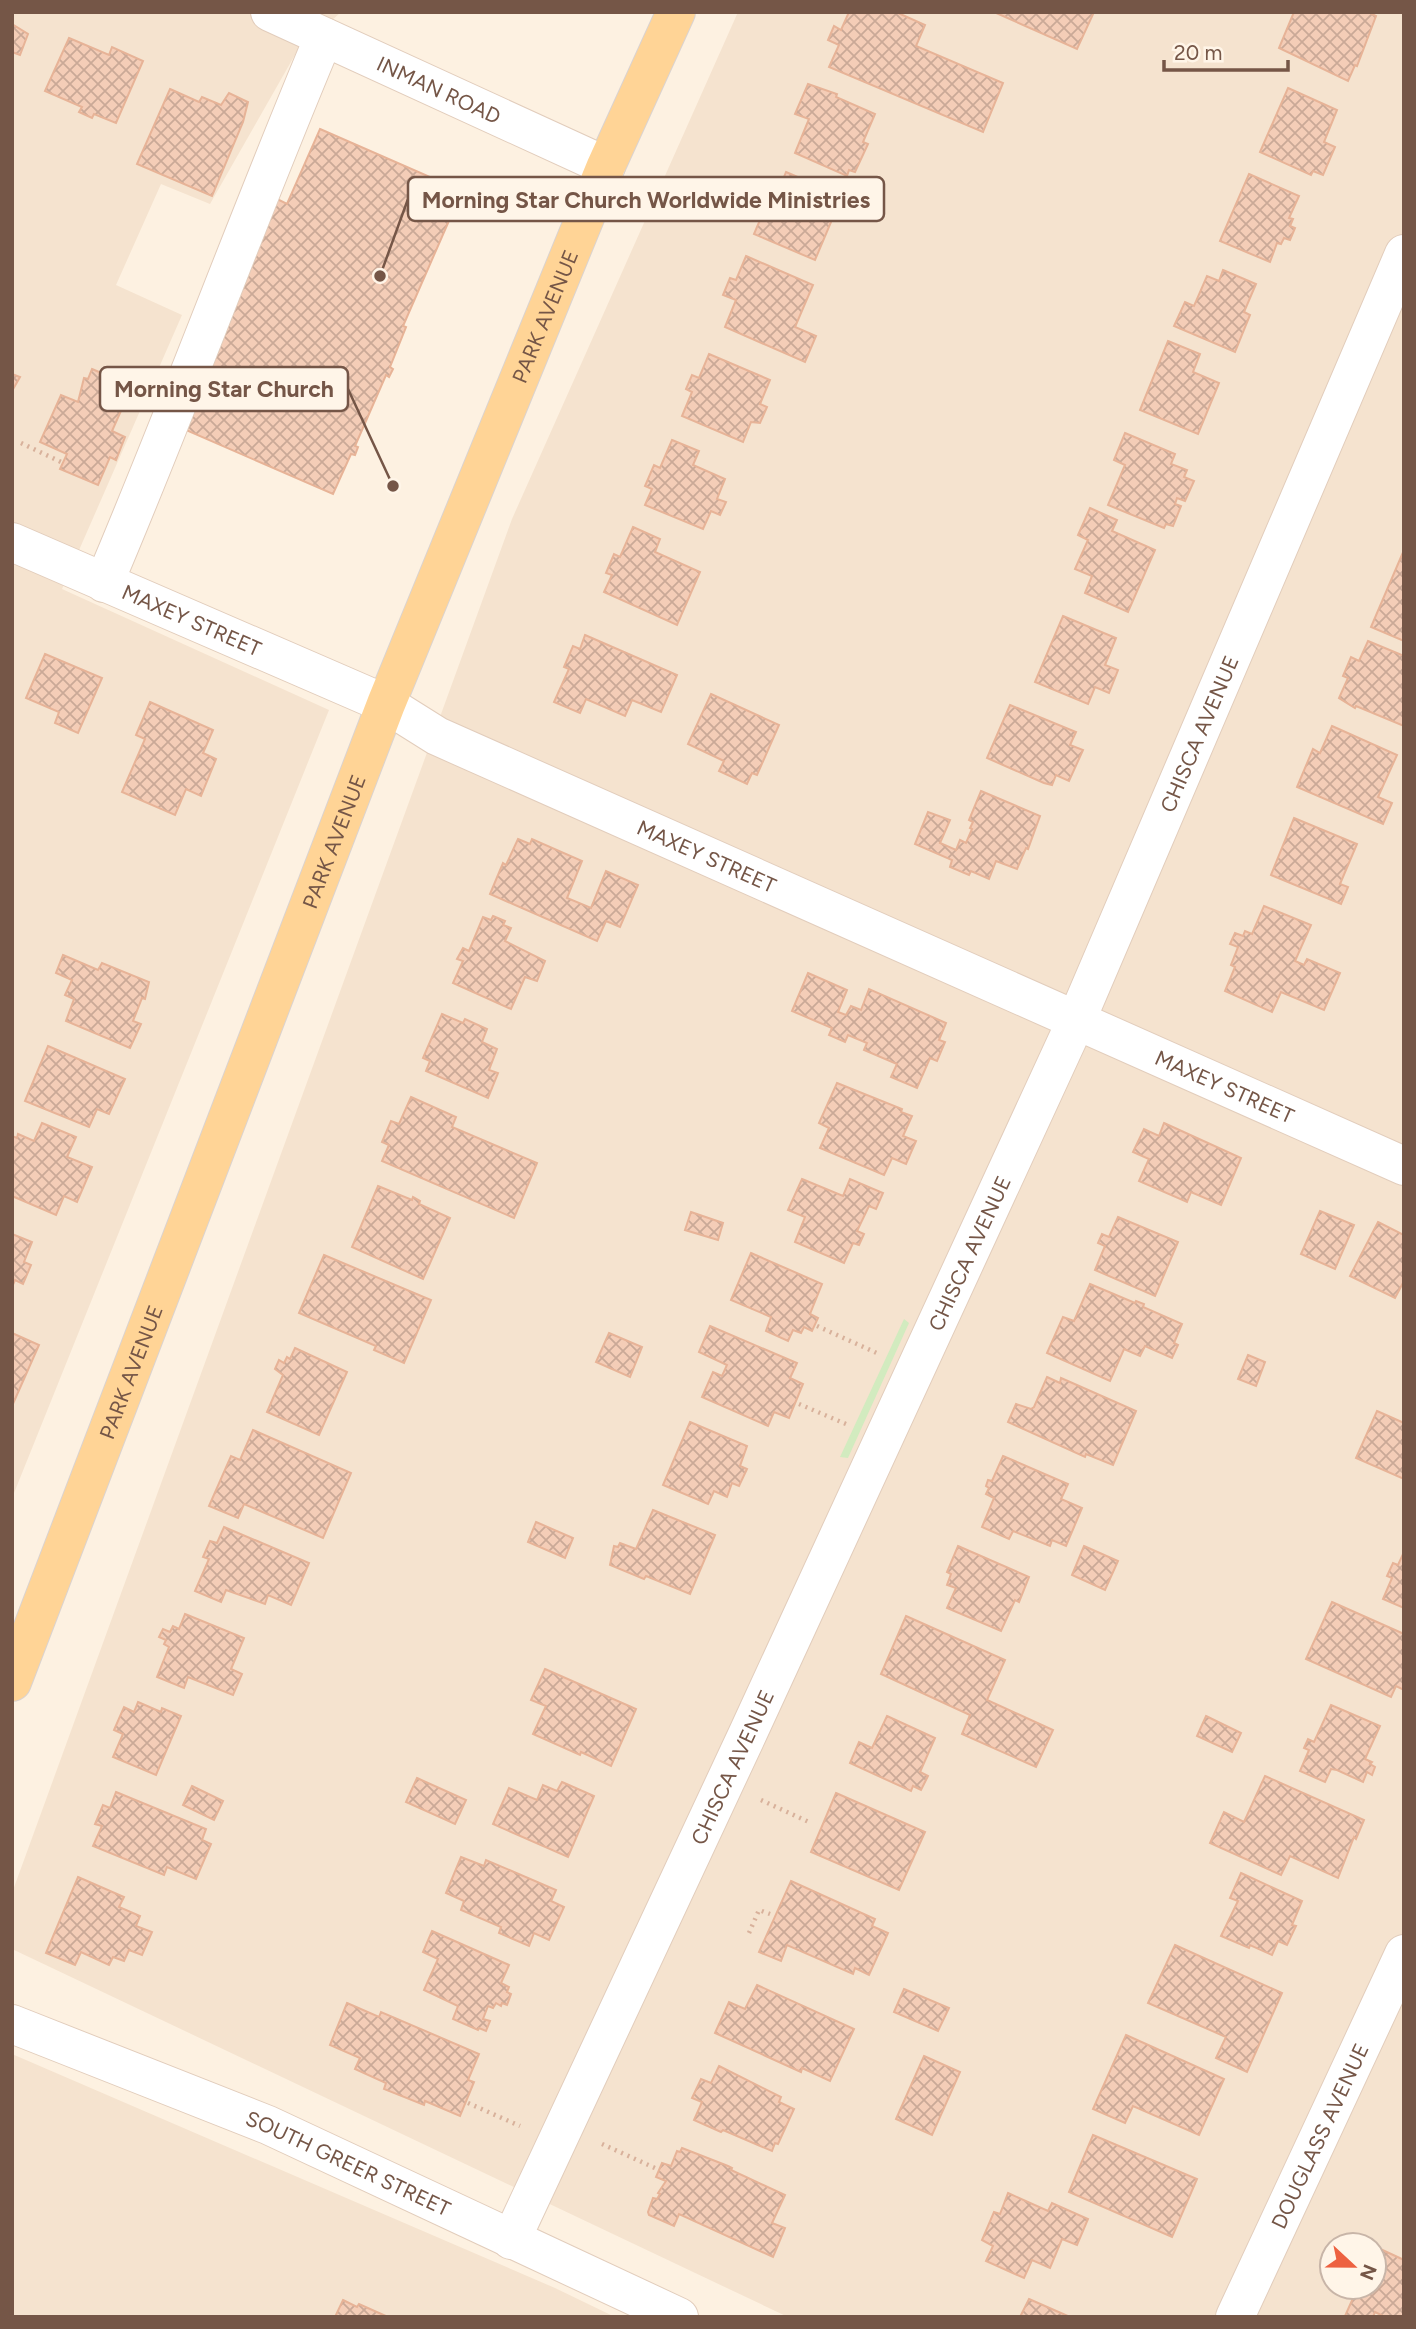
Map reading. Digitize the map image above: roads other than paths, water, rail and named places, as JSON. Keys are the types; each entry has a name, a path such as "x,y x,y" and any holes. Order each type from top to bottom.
{"main road":[{"name":"PARK AVENUE","path":"12,1682 386,704 606,166 676,12"}],"street":[{"name":"INMAN ROAD","path":"270,12 606,166"},
{"path":"104,583 324,37"},
{"name":"CHISCA AVENUE","path":"511,2240 1076,1021 1404,254"},
{"name":"MAXEY STREET","path":"12,542 386,704 438,736 1404,1166"},
{"name":"DOUGLASS AVENUE","path":"1235,2317 1404,1954"},
{"name":"SOUTH GREER STREET","path":"12,2024 268,2125 679,2317"}],"place":[{"name":"Morning Star Church Worldwide Ministries","path":"380,276"},
{"name":"Morning Star Church","path":"393,486"}]}
